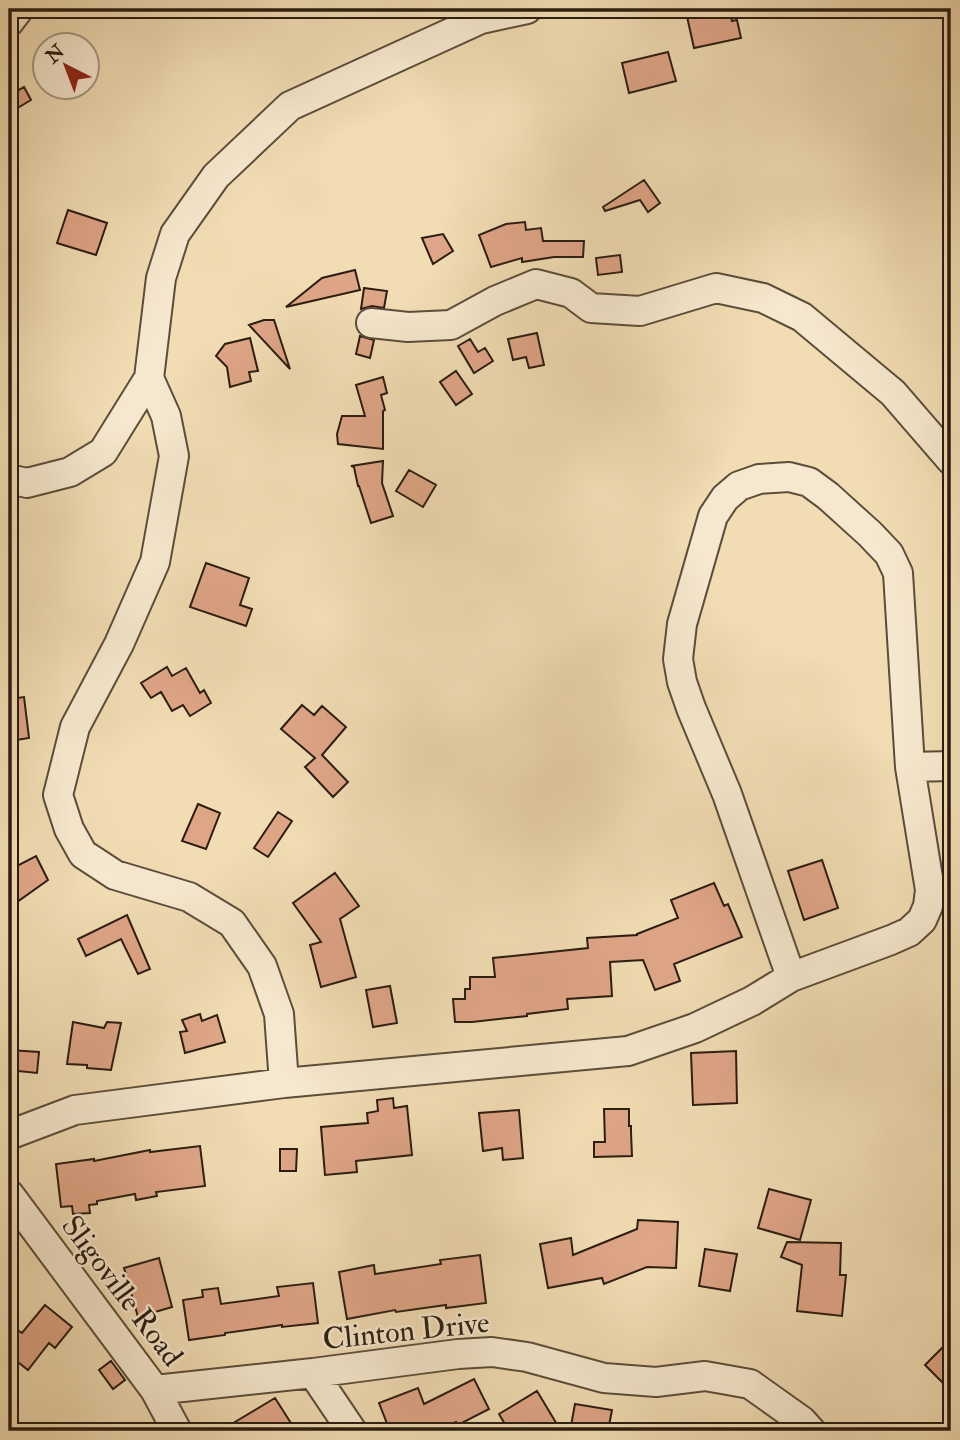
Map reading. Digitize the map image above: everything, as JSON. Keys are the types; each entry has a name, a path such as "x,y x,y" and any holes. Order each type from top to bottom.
{"street":[{"path":"9,479 27,483 70,472 103,452 149,378 161,278 175,234 216,176 290,107 481,19 527,9"},
{"path":"371,323 408,327 451,325 495,301 536,285 571,293 591,308 640,311 716,288 763,298 802,317 893,393 951,460"},
{"path":"149,378 166,416 174,456 155,562 119,644 75,727 58,795 69,829 83,854 115,874 189,897 232,923 262,966 279,1014 284,1083"},
{"path":"9,1135 75,1110 284,1083 628,1051 695,1028 752,1001 791,977 909,932 922,920 928,906 930,890 910,766 898,573 889,554 870,534 809,482 789,477 759,478 739,486 725,498 713,516 682,624 678,659 691,708 727,794 791,977"},
{"path":"910,766 951,766"},
{"name":"Sligoville Road","path":"9,1194 155,1390 177,1431"},
{"name":"Clinton Drive","path":"155,1390 492,1352 527,1357 604,1378 656,1382 705,1376 750,1384 802,1421 811,1431"},
{"path":"313,1373 352,1431"}],"building":[{"path":"729,9 732,21 737,20 741,38 694,48 686,12"},
{"path":"668,52 676,81 629,93 622,63"},
{"path":"24,87 31,100 9,113 9,96"},
{"path":"644,180 660,203 648,212 640,200 605,211 603,207"},
{"path":"68,210 107,223 96,255 57,243"},
{"path":"525,222 526,230 541,228 543,241 584,241 583,257 554,257 522,262 522,258 491,267 479,235 506,224"},
{"path":"443,234 453,251 433,264 422,238"},
{"path":"620,255 622,272 598,275 596,258"},
{"path":"355,270 360,290 286,307 322,278"},
{"path":"364,288 387,291 384,308 372,306 361,309"},
{"path":"274,320 290,369 249,325"},
{"path":"537,333 544,365 529,368 526,357 513,360 508,339"},
{"path":"360,336 374,340 370,358 356,354"},
{"path":"250,338 258,371 249,372 251,381 230,387 227,367 216,356 225,344"},
{"path":"470,339 478,352 485,348 493,361 474,373 458,346"},
{"path":"456,371 472,394 456,405 440,382"},
{"path":"383,377 387,393 381,395 385,410 383,449 338,444 337,434 342,416 365,416 356,385"},
{"path":"383,461 382,483 393,516 371,523 354,467 351,466"},
{"path":"409,470 436,485 423,507 396,491"},
{"path":"206,563 249,578 240,605 252,609 246,626 190,607"},
{"path":"167,667 172,676 186,668 200,693 204,690 211,703 190,716 183,705 172,711 161,692 151,698 141,683"},
{"path":"24,697 29,738 10,741 9,699"},
{"path":"302,705 314,715 322,706 346,727 322,755 348,782 333,797 305,767 315,758 281,729"},
{"path":"198,804 220,813 206,849 182,841"},
{"path":"278,812 292,821 268,857 254,848"},
{"path":"36,856 48,880 17,902 9,891 9,870"},
{"path":"822,860 838,908 804,920 788,871"},
{"path":"335,873 359,906 340,919 356,977 321,987 310,945 321,942 293,903"},
{"path":"714,883 724,906 728,904 742,937 674,964 680,981 655,990 643,960 610,962 612,996 567,999 568,1009 527,1016 455,1022 453,999 465,999 465,989 470,989 470,977 495,977 493,958 588,948 587,938 637,935 678,918 671,900"},
{"path":"127,915 150,969 138,974 121,939 86,956 78,939"},
{"path":"390,986 397,1023 373,1027 366,990"},
{"path":"200,1014 202,1021 217,1015 225,1042 185,1053 180,1032 187,1031 182,1020"},
{"path":"73,1022 104,1028 107,1022 121,1023 111,1070 67,1064"},
{"path":"9,1050 39,1052 37,1073 9,1070"},
{"path":"736,1051 737,1103 693,1105 691,1053"},
{"path":"393,1098 394,1108 407,1106 412,1155 356,1161 357,1172 325,1175 321,1127 368,1123 367,1113 378,1111 377,1100"},
{"path":"604,1109 629,1109 632,1156 594,1157 594,1142 605,1142"},
{"path":"519,1110 523,1158 503,1160 502,1148 483,1151 479,1113"},
{"path":"200,1146 205,1186 156,1192 157,1196 136,1200 135,1194 97,1201 97,1204 89,1205 90,1213 73,1214 72,1206 61,1207 56,1164 94,1161 150,1150"},
{"path":"280,1149 297,1149 296,1171 280,1171"},
{"path":"769,1189 811,1200 800,1240 758,1228"},
{"path":"638,1220 678,1222 676,1268 647,1267 604,1284 602,1278 548,1288 540,1244 571,1238 573,1255 637,1229"},
{"path":"787,1242 841,1243 840,1275 846,1275 842,1316 797,1311 802,1265 781,1257"},
{"path":"705,1249 737,1254 730,1291 699,1286"},
{"path":"480,1255 486,1303 395,1310 347,1319 339,1272 374,1265 375,1274 441,1264 440,1260"},
{"path":"159,1258 172,1307 138,1317 124,1268"},
{"path":"313,1283 318,1323 282,1325 189,1340 183,1300 203,1297 202,1290 218,1288 221,1304 279,1296 277,1287"},
{"path":"45,1305 72,1327 55,1348 49,1343 28,1370 9,1355 9,1338 16,1329 22,1333"},
{"path":"951,1339 951,1391 925,1365"},
{"path":"111,1361 125,1380 113,1389 99,1370"},
{"path":"474,1379 489,1409 458,1425 456,1422 434,1431 390,1431 379,1403 418,1388 424,1404"},
{"path":"537,1391 561,1431 509,1431 499,1414"},
{"path":"275,1398 296,1431 220,1431"},
{"path":"575,1404 612,1410 608,1431 570,1431"}]}
